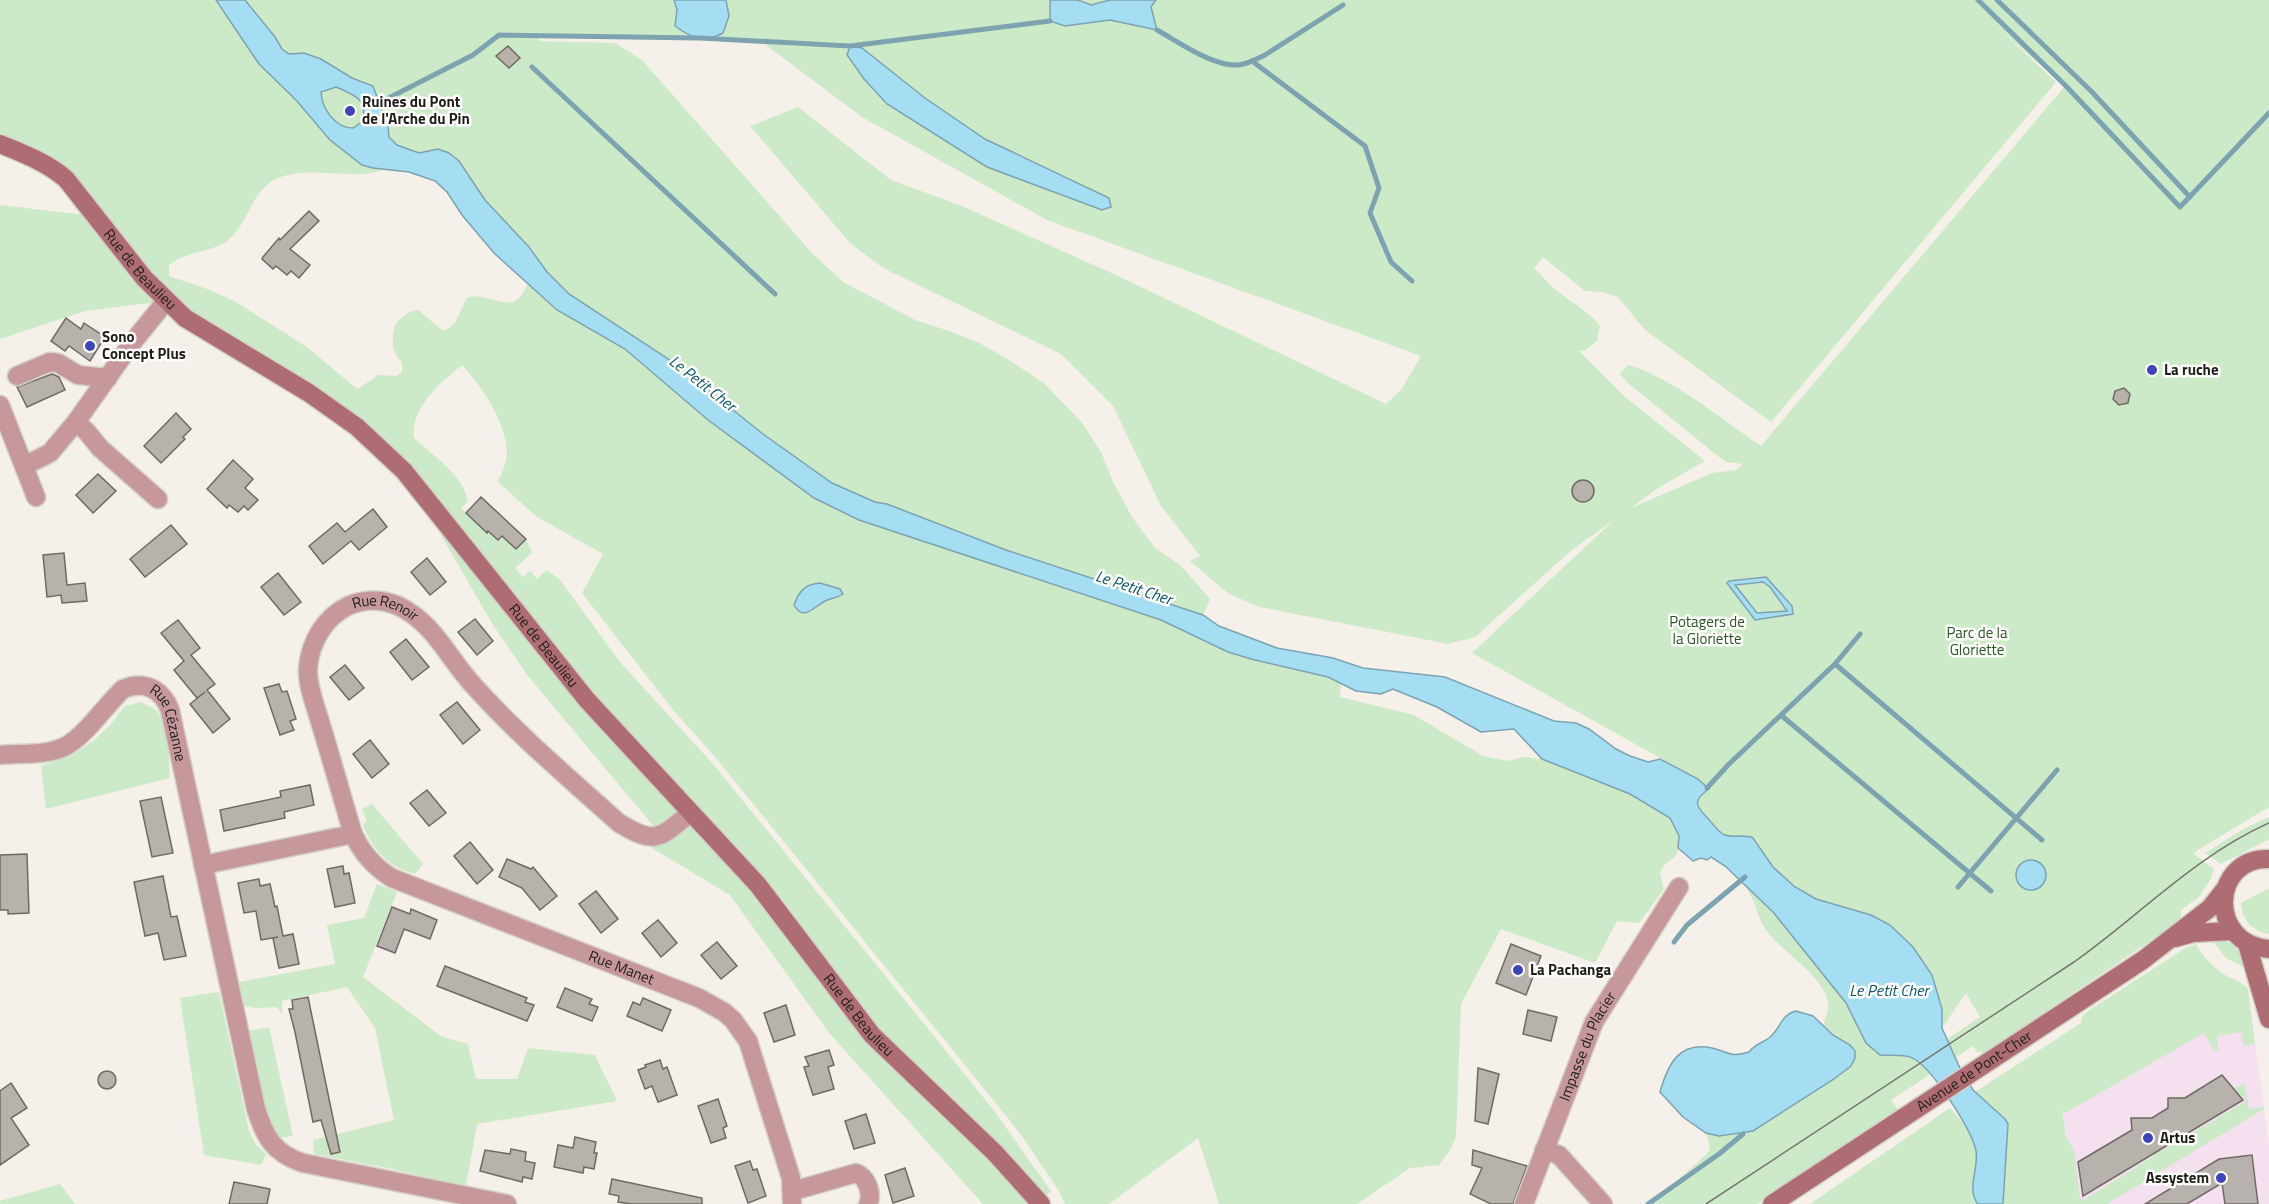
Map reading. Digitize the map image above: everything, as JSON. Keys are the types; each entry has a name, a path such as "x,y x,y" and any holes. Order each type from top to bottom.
{"street":[{"name":"Rue de Beaulieu","path":"0,144 52,167 66,179 144,278 185,318 309,393 357,427 404,471 587,700 758,885 872,1035 995,1153 1041,1204"},
{"path":"24,466 50,453 76,422 132,343 166,301"},
{"path":"17,376 50,363 58,363 78,375 108,378"},
{"path":"0,405 36,497"},
{"path":"76,422 100,448 158,499"},
{"name":"Rue Renoir","path":"353,834 314,699 308,669 313,646 325,624 346,607 368,600 393,604 414,615 427,627 472,684 497,711 619,823 638,834 655,837 673,828 690,813"},
{"name":"Rue Cézanne","path":"0,755 50,751 64,747 75,740 123,689 138,684 153,688 166,701 170,710 203,865"},
{"path":"353,834 203,865 260,1122 281,1154 303,1163 507,1204"},
{"name":"Rue Manet","path":"353,834 372,863 392,878 699,998 724,1012 738,1025 748,1041 792,1197 856,1173 864,1178 870,1192 871,1197 868,1204"},
{"name":"Avenue de Pont-Cher","path":"1773,1204 2174,939 2210,908 2240,868 2251,862 2269,859"},
{"name":"Impasse du Placier","path":"1524,1204 1594,1022 1679,887"},
{"path":"2225,889 2223,904 2226,919 2233,932 2247,944 2269,949"},
{"name":"Avenue de Pont-Cher","path":"2174,939 2193,933 2233,932"},
{"path":"2247,944 2269,1019"},
{"path":"1544,1150 1558,1155 1603,1204"}],"shaded area":[{"path":"2249,999 2269,1146 2269,1204 2075,1204 2062,1106"}],"green space":[{"path":"0,0 216,0 259,64 338,145 362,165 391,169 363,174 301,173 278,178 262,190 243,222 224,243 182,257 169,265 169,276 236,302 307,347 357,389 379,375 396,376 401,373 403,366 393,349 393,335 402,317 418,310 442,330 446,330 455,323 467,298 476,297 508,302 516,300 528,283 557,310 625,349 708,420 814,498 859,520 1161,620 1228,652 1328,677 1341,683 1340,697 1414,715 1483,756 1508,761 1524,757 1542,759 1630,794 1670,818 1679,836 1677,855 1664,865 1660,873 1664,889 1639,923 1617,921 1595,963 1501,929 1461,1004 1456,1136 1451,1149 1439,1165 1410,1168 1357,1204 1219,1204 1198,1138 1109,1204 1065,1204 1059,1191 1019,1132 716,758 674,711 582,593 603,554 537,517 498,482 507,455 502,428 491,405 462,365 436,388 422,406 414,427 414,438 454,475 468,501 461,508 487,532 497,540 502,536 516,549 526,539 532,553 515,568 523,577 530,571 537,579 547,570 560,580 620,662 713,764 930,1031 995,1112 1051,1191 1039,1202 1041,1204 983,1204 829,1033 730,895 652,848 638,834 661,835 528,676 493,625 404,471 166,301 85,311 0,339 0,205 94,216 103,212 78,179 60,162 46,153 0,133"},
{"path":"245,0 2269,0 2269,110 2254,127 2269,112 2269,807 2193,853 2214,869 2199,897 2181,910 2181,920 1983,1054 1981,1051 1978,1053 1973,1046 1891,1100 1898,1110 1757,1204 1651,1204 1707,1154 1710,1148 1706,1133 1719,1136 1833,1035 1823,1027 1828,1010 1825,994 1812,974 1767,931 1742,882 1773,912 1846,1003 1866,1043 1880,1055 1905,1056 1916,1060 1980,1017 1966,993 1942,1028 1942,1009 1871,915 1816,899 1795,887 1773,867 1753,838 1728,836 1721,832 1698,806 1698,799 1708,789 1698,779 1472,653 1614,520 1573,549 1475,637 1448,644 1260,607 1229,594 1190,561 1200,556 1161,506 1113,406 1061,354 883,268 851,244 750,126 798,107 891,180 962,206 1118,276 1386,404 1401,390 1421,356 1047,220 862,117 762,42 537,36 540,41 615,43 642,60 811,252 843,282 915,320 977,342 1044,383 1082,423 1101,452 1113,482 1132,517 1155,548 1181,566 1210,599 1203,615 1006,550 887,504 875,502 832,483 763,434 676,364 569,294 485,200 459,161 438,149 419,153 397,145 389,137 388,126 379,100 365,82 353,78 321,59 304,53 289,54 282,49","holes":["2000,30 2065,86 1761,446 1679,389 1662,379 1628,365 1620,374 1629,384 1719,457 1727,462 1743,464 1736,470 1712,473 1631,508 1658,488 1705,461 1624,396 1579,351 1586,350 1597,341 1600,326 1552,287 1534,268 1543,257 1585,291 1602,292 1618,297 1645,330 1771,422 2056,82"]},
{"path":"336,87 354,95 361,103 363,121 353,129 346,128 335,121 324,105 321,92"},
{"path":"141,702 158,712 162,719 168,744 170,778 46,809 41,766 72,755 93,741 125,706"},
{"path":"372,804 423,864 415,874 389,862 372,842 363,825 367,821 362,809"},
{"path":"2269,817 2269,839 2221,864 2205,853 2245,828"},
{"path":"377,884 397,892 363,977 442,1037 468,1044 476,1079 517,1079 528,1048 595,1055 617,1101 477,1124 466,1186 314,1154 313,1140 394,1120 375,1028 347,987 282,1001 282,1015 277,1007 244,1006 239,982 335,964 327,925 364,918"},
{"path":"2269,888 2268,934 2248,923 2241,903"},
{"path":"2209,936 2224,940 2235,947 2249,970 2226,958"},
{"path":"2196,944 2215,967 2248,989 2255,1044 2244,1046 2241,1032 2217,1036 2218,1050 2214,1051 2204,1033 2065,1113 2062,1109 2066,1137 2074,1149 2080,1198 2084,1200 2154,1156 2152,1153 2159,1149 2162,1151 2246,1101 2234,1089 2244,1083 2249,1109 2264,1107 2264,1109 2107,1204 2003,1204 2008,1124 1975,1092 2081,1023 2082,1016 2091,1009 2187,947"},
{"path":"219,992 249,1131 256,1145 266,1154 261,1165 204,1155 180,998"},
{"path":"269,1027 293,1136 278,1138 266,1117 248,1031"},
{"path":"1950,1108 1967,1129 1975,1146 1973,1193 1978,1204 1810,1204"},
{"path":"60,1184 75,1204 0,1204 0,1201"}],"water":[{"name":"Le Petit Cher","path":"216,0 245,0 282,49 289,54 304,53 321,59 352,78 373,86 388,126 389,137 397,145 419,153 438,149 449,153 459,161 485,200 569,294 676,364 763,434 832,483 875,502 887,504 1006,550 1203,615 1219,626 1277,648 1333,658 1363,668 1445,677 1554,721 1576,723 1630,756 1648,762 1660,759 1698,779 1709,789 1699,798 1698,806 1721,832 1728,836 1753,838 1773,867 1795,887 1816,899 1871,915 1890,925 1913,947 1932,975 1942,1009 1942,1028 1959,1066 1973,1090 2008,1124 2003,1204 1978,1204 1973,1192 1976,1151 1973,1142 1960,1116 1924,1066 1912,1058 1880,1055 1866,1043 1846,1003 1773,912 1725,866 1711,857 1707,860 1701,858 1693,861 1678,848 1679,836 1670,818 1630,794 1542,759 1514,729 1481,732 1437,707 1393,689 1381,694 1356,691 1328,677 1228,652 1161,620 859,520 814,498 708,420 625,349 557,310 494,253 462,215 447,192 435,181 409,172 362,165 330,140 296,100 259,64","holes":["336,87 354,95 361,103 363,121 353,128 335,121 324,105 321,92"]},
{"path":"674,0 726,0 729,16 723,33 710,38 698,38 675,26 677,10"},
{"path":"1050,0 1078,0 1091,5 1110,0 1156,0 1151,7 1157,30 1110,20 1065,26 1050,21"},
{"path":"850,46 862,48 925,98 985,139 1109,198 1111,207 1102,210 987,167 887,104 864,79 847,55"},
{"path":"1766,577 1792,606 1793,614 1755,620 1727,583","holes":["1763,582 1770,587 1787,611 1757,613 1735,585"]},
{"path":"820,583 840,589 843,594 825,601 809,612 797,610 794,605 800,592 810,585"},
{"path":"2031,860 2042,864 2046,875 2042,886 2031,890 2020,886 2016,875 2020,864"},
{"path":"1796,1011 1813,1016 1833,1035 1850,1045 1855,1051 1855,1058 1851,1066 1834,1079 1753,1131 1719,1136 1706,1133 1683,1117 1660,1092 1671,1064 1683,1051 1701,1047 1734,1054 1749,1052 1769,1038 1787,1016"}],"building":[{"path":"508,46 520,58 509,68 496,56"},
{"path":"309,211 319,221 290,249 310,265 299,278 291,271 287,275 276,266 273,269 262,259 263,257 279,238 280,240"},
{"path":"66,318 81,329 84,323 105,337 90,361 69,346 65,351 51,341"},
{"path":"52,374 59,377 65,390 27,407 17,387"},
{"path":"2124,388 2130,394 2128,403 2119,405 2113,399 2115,391"},
{"path":"176,413 191,429 183,437 185,439 161,463 144,446"},
{"path":"233,460 253,479 245,488 258,500 248,510 244,506 238,512 229,505 227,508 207,489"},
{"path":"98,474 116,491 93,513 76,495"},
{"path":"1583,480 1591,483 1594,491 1591,499 1583,502 1575,499 1572,491 1575,483"},
{"path":"481,497 526,539 516,549 502,536 498,540 488,531 487,533 466,513"},
{"path":"373,509 387,527 359,550 351,541 323,564 309,546 337,523 345,532"},
{"path":"171,525 187,544 145,577 130,559"},
{"path":"64,553 67,585 85,583 87,601 62,603 61,595 47,597 43,555"},
{"path":"427,558 446,582 430,595 411,572"},
{"path":"278,573 301,602 284,615 261,587"},
{"path":"475,619 493,641 477,655 458,632"},
{"path":"178,620 200,648 191,655 215,684 207,690 230,719 213,733 190,704 205,692 197,698 174,670 184,661 161,633"},
{"path":"406,639 429,667 412,680 390,652"},
{"path":"345,665 364,688 349,700 330,677"},
{"path":"279,684 282,692 287,691 296,719 290,721 294,730 280,735 264,688"},
{"path":"457,702 480,730 463,744 440,715"},
{"path":"370,740 389,764 372,778 353,754"},
{"path":"310,785 314,805 284,812 285,818 224,831 220,810 281,797 280,791"},
{"path":"427,790 446,813 429,826 410,803"},
{"path":"161,797 173,853 152,857 140,801"},
{"path":"470,842 493,870 477,884 454,856"},
{"path":"27,854 29,913 8,914 8,910 0,910 0,855"},
{"path":"507,859 531,869 533,867 557,896 540,910 522,888 499,877"},
{"path":"343,866 344,874 349,873 355,903 335,907 327,869"},
{"path":"163,876 171,917 177,916 186,956 164,960 158,933 145,936 134,882"},
{"path":"259,879 260,886 270,884 283,936 293,934 299,964 279,968 273,938 278,937 261,940 256,911 244,913 238,883"},
{"path":"596,891 618,919 601,933 579,904"},
{"path":"392,907 410,914 411,909 437,920 430,939 404,929 395,953 377,946"},
{"path":"658,920 677,943 661,957 642,933"},
{"path":"717,942 737,966 721,979 701,955"},
{"name":"La Pachanga","path":"1511,944 1541,956 1526,995 1496,983"},
{"path":"445,966 527,998 525,1002 534,1005 527,1021 437,986"},
{"path":"565,988 592,999 589,1004 598,1007 592,1021 557,1007"},
{"path":"308,997 340,1152 331,1154 321,1120 313,1122 289,1009 293,1009 292,1000"},
{"path":"643,998 671,1010 662,1031 627,1016 633,1002 640,1005"},
{"path":"786,1005 795,1035 774,1042 764,1013"},
{"path":"1528,1010 1557,1017 1551,1041 1523,1034"},
{"path":"829,1050 834,1065 828,1067 834,1089 813,1095 804,1067 809,1066 805,1057"},
{"path":"660,1060 663,1069 667,1067 677,1095 658,1102 652,1086 645,1089 638,1070"},
{"path":"1478,1068 1499,1074 1488,1124 1475,1121"},
{"path":"107,1071 113,1074 116,1080 113,1086 107,1089 101,1086 98,1080 101,1074"},
{"name":"Artus","path":"2222,1075 2243,1100 2083,1196 2078,1162 2132,1130 2131,1118 2152,1118 2168,1108 2168,1098 2185,1098"},
{"path":"11,1083 27,1108 11,1118 29,1145 0,1165 0,1091"},
{"path":"718,1099 727,1126 723,1128 726,1138 711,1143 698,1106"},
{"path":"866,1114 875,1143 854,1149 845,1121"},
{"path":"575,1137 596,1142 594,1153 597,1153 594,1169 584,1167 583,1173 554,1167 558,1145 573,1148"},
{"path":"511,1149 526,1152 525,1161 535,1163 532,1179 523,1177 522,1182 480,1171 485,1150 510,1154"},
{"path":"1473,1150 1527,1166 1513,1204 1491,1204 1470,1194 1482,1168 1472,1165"},
{"name":"Assystem","path":"2252,1155 2258,1204 2225,1204 2222,1183 2187,1204 2145,1204 2219,1159"},
{"path":"750,1161 753,1170 757,1169 766,1196 748,1203 735,1166"},
{"path":"905,1168 914,1196 893,1203 885,1175"},
{"path":"612,1179 702,1198 702,1204 618,1202 619,1196 609,1194"},
{"path":"234,1182 270,1189 267,1204 229,1204"}],"waterway":[{"path":"1978,0 2066,86 2180,207 2269,113"},
{"path":"1997,0 2091,91 2190,197"},
{"path":"1157,30 1207,58 1229,65 1239,65 1265,55 1343,5"},
{"path":"373,106 473,55 499,35 700,38 850,46 1050,21"},
{"path":"1252,61 1365,146 1379,188 1370,213 1391,262 1412,281"},
{"path":"532,67 775,294"},
{"path":"1707,788 1729,764 1835,664 1860,634"},
{"path":"1835,664 2042,840"},
{"path":"1782,716 1991,891"},
{"path":"1958,887 2057,770"},
{"path":"1674,942 1687,925 1745,877"},
{"path":"1648,1204 1719,1154 1743,1134"}],"tram line":[{"path":"1706,1204 2074,962 2192,869 2216,852 2269,823"}],"place":[{"name":"Ruines du Pont de l'Arche du Pin","path":"350,111"},
{"name":"Sono Concept Plus","path":"90,346"},
{"name":"La ruche","path":"2152,370"},
{"name":"La Pachanga","path":"1518,970"},
{"name":"Artus","path":"2148,1138"},
{"name":"Assystem","path":"2221,1178"}],"park label":[{"name":"Potagers de la Gloriette","path":"1707,630"},
{"name":"Parc de la Gloriette","path":"1977,642"}]}
